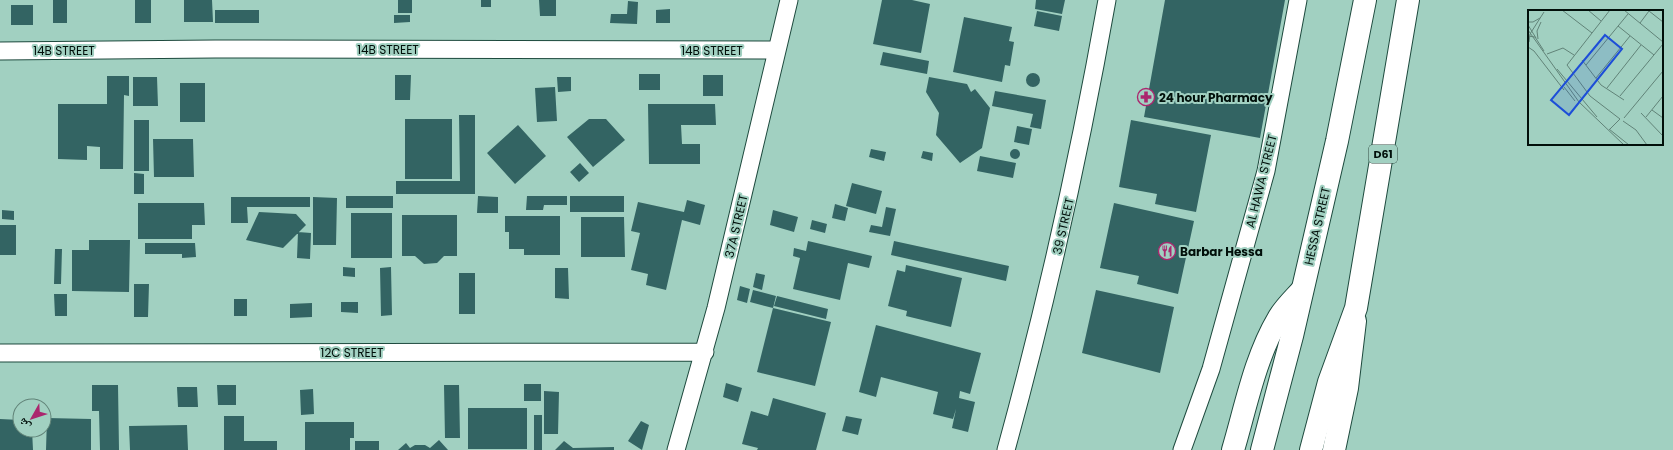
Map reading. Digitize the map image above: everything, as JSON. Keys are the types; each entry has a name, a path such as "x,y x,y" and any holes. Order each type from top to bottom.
{"main road":[{"name":"HESSA STREET","path":"1262,450 1282,378 1337,141 1365,0"},
{"name":"D61","path":"1311,450 1329,382 1356,308 1408,0"},
{"path":"1234,450 1249,394 1268,338 1279,317 1302,290"},
{"path":"1334,450 1348,382 1356,308"}],"street":[{"name":"37A STREET","path":"676,450 705,352 789,0"},
{"name":"39 STREET","path":"1006,450 1028,370 1062,233 1090,95 1107,0"},
{"name":"AL HAWA STREET","path":"1182,450 1211,369 1266,170 1298,0"},
{"name":"14B STREET","path":"0,50 777,50"},
{"name":"12C STREET","path":"0,352 705,352"}],"building":[{"path":"53,0 67,0 67,23 53,23"},
{"path":"135,0 151,0 151,23 135,23"},
{"path":"184,0 212,0 213,22 184,22"},
{"path":"398,0 412,0 412,13 398,13"},
{"path":"481,0 491,0 491,7 481,7"},
{"path":"539,0 556,0 556,16 540,16"},
{"path":"882,0 912,0 930,4 921,53 873,44"},
{"path":"1036,0 1065,0 1062,14 1035,9"},
{"path":"1165,0 1285,0 1260,138 1144,117"},
{"path":"628,1 638,2 637,24 610,23 611,14 627,14"},
{"path":"11,5 33,5 33,25 11,25"},
{"path":"670,9 670,23 656,23 656,10"},
{"path":"215,10 259,10 259,23 215,23"},
{"path":"1037,11 1062,16 1059,31 1034,26"},
{"path":"394,15 410,15 410,22 394,23"},
{"path":"964,17 1012,27 1009,41 1014,42 1010,66 1005,65 1002,82 953,72"},
{"path":"883,52 929,61 927,74 880,65"},
{"path":"1033,73 1038,75 1040,80 1038,85 1033,87 1028,85 1026,80 1028,75"},
{"path":"639,74 660,74 660,90 639,90"},
{"path":"395,75 411,75 410,100 395,100"},
{"path":"703,75 723,75 723,96 703,96"},
{"path":"107,76 129,76 129,96 124,95 123,169 100,169 100,147 87,146 87,160 58,159 58,104 107,104"},
{"path":"133,77 157,77 158,106 133,106"},
{"path":"557,77 571,77 571,91 558,92"},
{"path":"929,77 967,84 971,92 975,89 990,108 982,148 960,163 936,135 939,113 926,92"},
{"path":"180,83 205,83 205,122 180,122"},
{"path":"555,87 557,121 537,122 535,88"},
{"path":"995,91 1046,100 1041,129 1030,127 1033,114 992,106"},
{"path":"648,104 715,104 716,125 681,125 682,144 700,144 700,164 649,164"},
{"path":"459,115 475,115 475,194 396,194 396,181 460,181"},
{"path":"405,119 452,119 452,179 405,179"},
{"path":"589,119 606,119 625,140 593,167 567,137"},
{"path":"134,120 149,120 149,171 134,171"},
{"path":"1131,120 1211,135 1196,212 1155,204 1157,194 1119,187"},
{"path":"518,125 546,156 515,184 487,153"},
{"path":"1017,126 1032,129 1029,145 1014,142"},
{"path":"153,139 193,139 194,177 154,177"},
{"path":"871,149 886,152 884,161 869,157"},
{"path":"1013,149 1017,149 1019,150 1019,158 1013,159 1010,156 1010,152"},
{"path":"923,151 933,153 932,161 921,158"},
{"path":"980,156 1016,163 1013,178 977,171"},
{"path":"580,163 589,173 579,182 570,172"},
{"path":"134,173 144,174 144,194 134,194"},
{"path":"852,183 882,191 876,214 846,206"},
{"path":"346,196 393,196 393,208 346,208"},
{"path":"478,196 498,197 498,213 477,213"},
{"path":"527,196 567,196 567,205 544,205 543,210 526,210"},
{"path":"570,196 624,196 624,212 570,212"},
{"path":"231,197 310,197 310,207 247,207 248,223 231,223"},
{"path":"313,197 337,198 336,245 313,245"},
{"path":"687,200 705,205 700,225 682,220 666,290 646,285 648,274 631,270 640,233 631,231 638,202 684,212"},
{"path":"138,203 204,203 205,225 192,225 192,239 138,239"},
{"path":"1114,203 1194,221 1178,294 1137,284 1139,276 1100,268"},
{"path":"835,204 848,208 845,221 832,218"},
{"path":"886,207 896,209 890,236 869,232 871,225 882,227"},
{"path":"2,210 14,211 14,220 2,219"},
{"path":"773,210 798,217 794,232 770,225"},
{"path":"259,212 296,214 306,225 283,248 246,240"},
{"path":"351,213 392,213 392,258 351,258"},
{"path":"402,215 457,215 457,256 444,256 437,263 424,264 415,256 402,256"},
{"path":"505,216 560,216 560,255 524,255 524,249 509,249 509,232 505,232"},
{"path":"581,217 624,217 625,257 581,257"},
{"path":"812,220 827,224 825,233 810,229"},
{"path":"0,225 16,225 16,255 0,255"},
{"path":"298,232 311,233 310,259 297,258"},
{"path":"89,240 130,240 129,292 72,291 72,250 89,250"},
{"path":"808,241 872,256 869,268 848,263 840,300 793,289 800,258 793,256 794,248 806,251"},
{"path":"894,241 1009,266 1006,281 891,255"},
{"path":"145,243 195,243 196,257 182,258 182,254 145,254"},
{"path":"55,249 62,249 61,284 54,284"},
{"path":"906,265 962,278 951,327 906,316 907,311 888,306 897,270 905,272"},
{"path":"343,267 355,268 355,277 343,276"},
{"path":"391,267 392,315 381,316 380,268"},
{"path":"555,268 568,268 569,299 555,298"},
{"path":"459,273 475,273 475,314 459,314"},
{"path":"756,273 765,275 762,290 753,287"},
{"path":"134,284 149,284 148,317 134,317"},
{"path":"740,286 750,289 747,303 737,300"},
{"path":"753,290 776,296 773,308 750,302"},
{"path":"1096,290 1174,307 1160,373 1082,353"},
{"path":"54,294 67,294 67,316 55,316"},
{"path":"777,296 828,309 826,319 774,306"},
{"path":"234,299 247,299 247,316 234,316"},
{"path":"341,302 358,302 358,313 341,312"},
{"path":"312,303 312,317 290,318 290,304"},
{"path":"773,308 831,322 815,386 757,372"},
{"path":"876,325 981,353 970,394 960,391 959,398 975,402 968,432 952,428 956,409 953,419 933,414 938,392 881,377 876,397 859,392"},
{"path":"726,383 742,388 738,402 723,397"},
{"path":"524,384 541,384 541,401 524,401"},
{"path":"92,385 118,385 119,450 100,450 99,411 92,411"},
{"path":"217,385 236,385 236,405 218,405"},
{"path":"444,385 459,385 460,438 445,438"},
{"path":"177,387 197,387 198,407 178,407"},
{"path":"313,389 314,414 301,415 300,390"},
{"path":"544,391 559,392 558,434 544,434"},
{"path":"773,398 826,413 816,450 757,450 758,448 742,444 751,411 768,416"},
{"path":"468,408 527,408 527,449 468,449"},
{"path":"534,415 542,415 542,450 534,450"},
{"path":"224,416 244,416 244,441 277,441 277,450 224,450"},
{"path":"846,416 862,419 858,435 842,431"},
{"path":"52,418 91,419 91,450 46,450 46,438 52,438"},
{"path":"0,419 12,420 12,438 32,438 33,450 0,450"},
{"path":"641,421 649,425 642,450 628,441"},
{"path":"305,422 354,422 354,438 350,438 350,450 305,450"},
{"path":"187,425 188,450 130,450 129,426"},
{"path":"439,440 448,450 398,450 406,443 410,448 415,445 425,445 430,448"},
{"path":"355,441 379,441 379,450 355,450"},
{"path":"564,441 573,448 614,447 614,450 555,450"}],"place":[{"name":"24 hour Pharmacy","path":"1146,97"},
{"name":"Barbar Hessa","path":"1167,251"}]}
